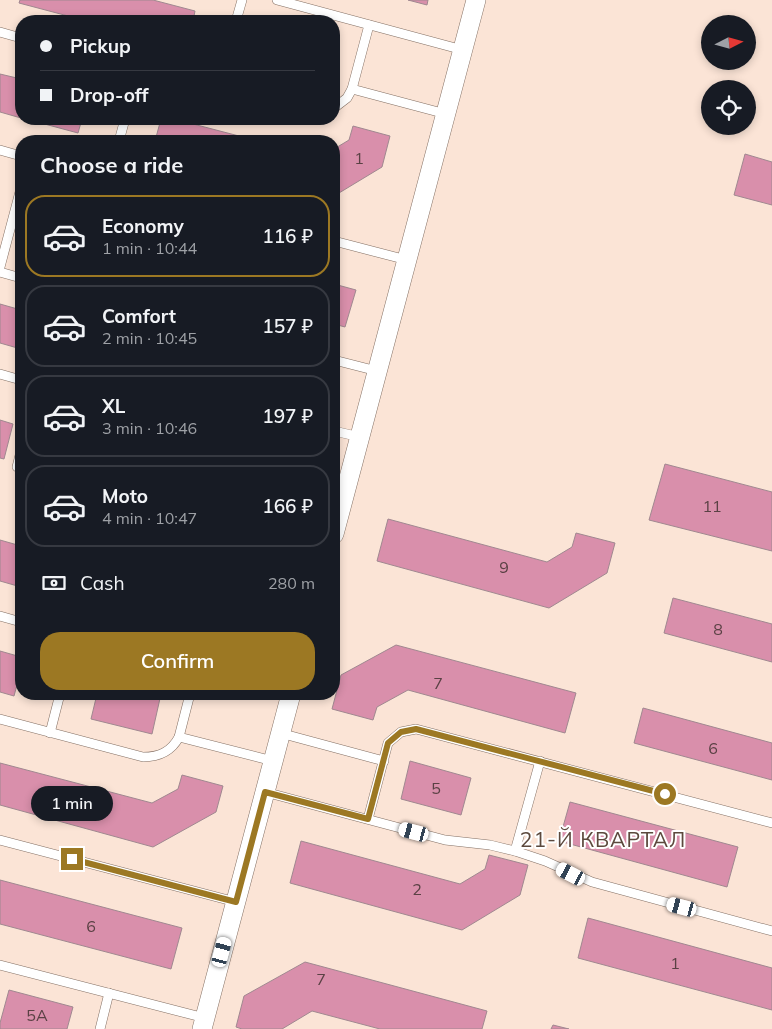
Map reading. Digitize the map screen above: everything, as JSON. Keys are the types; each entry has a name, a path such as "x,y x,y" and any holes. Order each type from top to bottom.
{"street":[{"path":"340,512 476,0"},
{"path":"203,1024 289,700"}],"lane":[{"path":"238,15 242,0"},
{"path":"276,0 332,15"},
{"path":"340,17 463,50"},
{"path":"340,103 352,89 369,25"},
{"path":"0,32 15,36"},
{"path":"352,89 446,114"},
{"path":"0,150 15,154"},
{"path":"0,267 15,211"},
{"path":"340,243 407,260"},
{"path":"0,272 15,276"},
{"path":"340,362 377,371"},
{"path":"0,374 15,378"},
{"path":"340,432 360,437"},
{"path":"0,616 15,620"},
{"path":"50,732 58,700"},
{"path":"0,719 143,757 152,757 161,755 170,749 179,737 188,700"},
{"path":"368,819 388,743 394,737 408,730 416,729 772,823"},
{"path":"280,733 384,761"},
{"path":"179,737 273,761"},
{"path":"515,851 540,761"},
{"path":"265,792 454,842 490,845 515,851 546,861 592,882 772,931"},
{"path":"0,840 236,902"},
{"path":"0,965 109,993 203,1024"},
{"path":"100,1029 109,993"}],"building":[{"path":"20,0 153,0 195,11 194,15 64,15 19,3"},
{"path":"408,0 428,0 427,5"},
{"path":"0,74 15,78 15,116 0,112"},
{"path":"48,125 80,125 78,133"},
{"path":"159,125 197,125 235,135 157,135"},
{"path":"353,126 390,136 382,167 340,192 340,145 349,140"},
{"path":"745,154 772,162 772,205 734,195"},
{"path":"340,286 356,290 345,327 340,326"},
{"path":"0,304 15,308 15,347 0,343"},
{"path":"0,420 13,424 4,459 0,458"},
{"path":"665,464 772,492 772,551 649,520"},
{"path":"388,519 547,562 572,547 576,533 615,543 607,573 549,608 377,561"},
{"path":"0,540 15,544 15,585 0,581"},
{"path":"673,598 772,624 772,662 664,633"},
{"path":"396,645 576,693 565,733 408,690 377,707 373,720 332,709 334,700 340,700 341,675"},
{"path":"0,651 15,655 15,692 14,696 0,692"},
{"path":"96,700 160,700 152,734 91,719"},
{"path":"643,708 772,743 772,780 634,743"},
{"path":"410,761 471,778 461,815 401,799"},
{"path":"0,763 152,803 178,789 182,775 223,786 216,812 153,847 0,805"},
{"path":"570,802 738,847 727,887 559,841"},
{"path":"301,841 460,884 485,869 489,855 528,865 520,895 462,930 290,883"},
{"path":"0,880 182,928 171,969 0,924"},
{"path":"588,918 772,968 772,1010 578,958"},
{"path":"305,962 487,1011 482,1029 380,1029 312,1011 282,1029 242,1029 236,1027 244,996"},
{"path":"9,990 73,1007 67,1029 0,1029"},
{"path":"553,1025 569,1029 551,1029"}],"district":[{"name":"21-Й КВАРТАЛ","path":"603,840"}],"route":[{"path":"72,859 236,902 265,792 368,819 388,743 401,732 416,729 665,794"}]}
